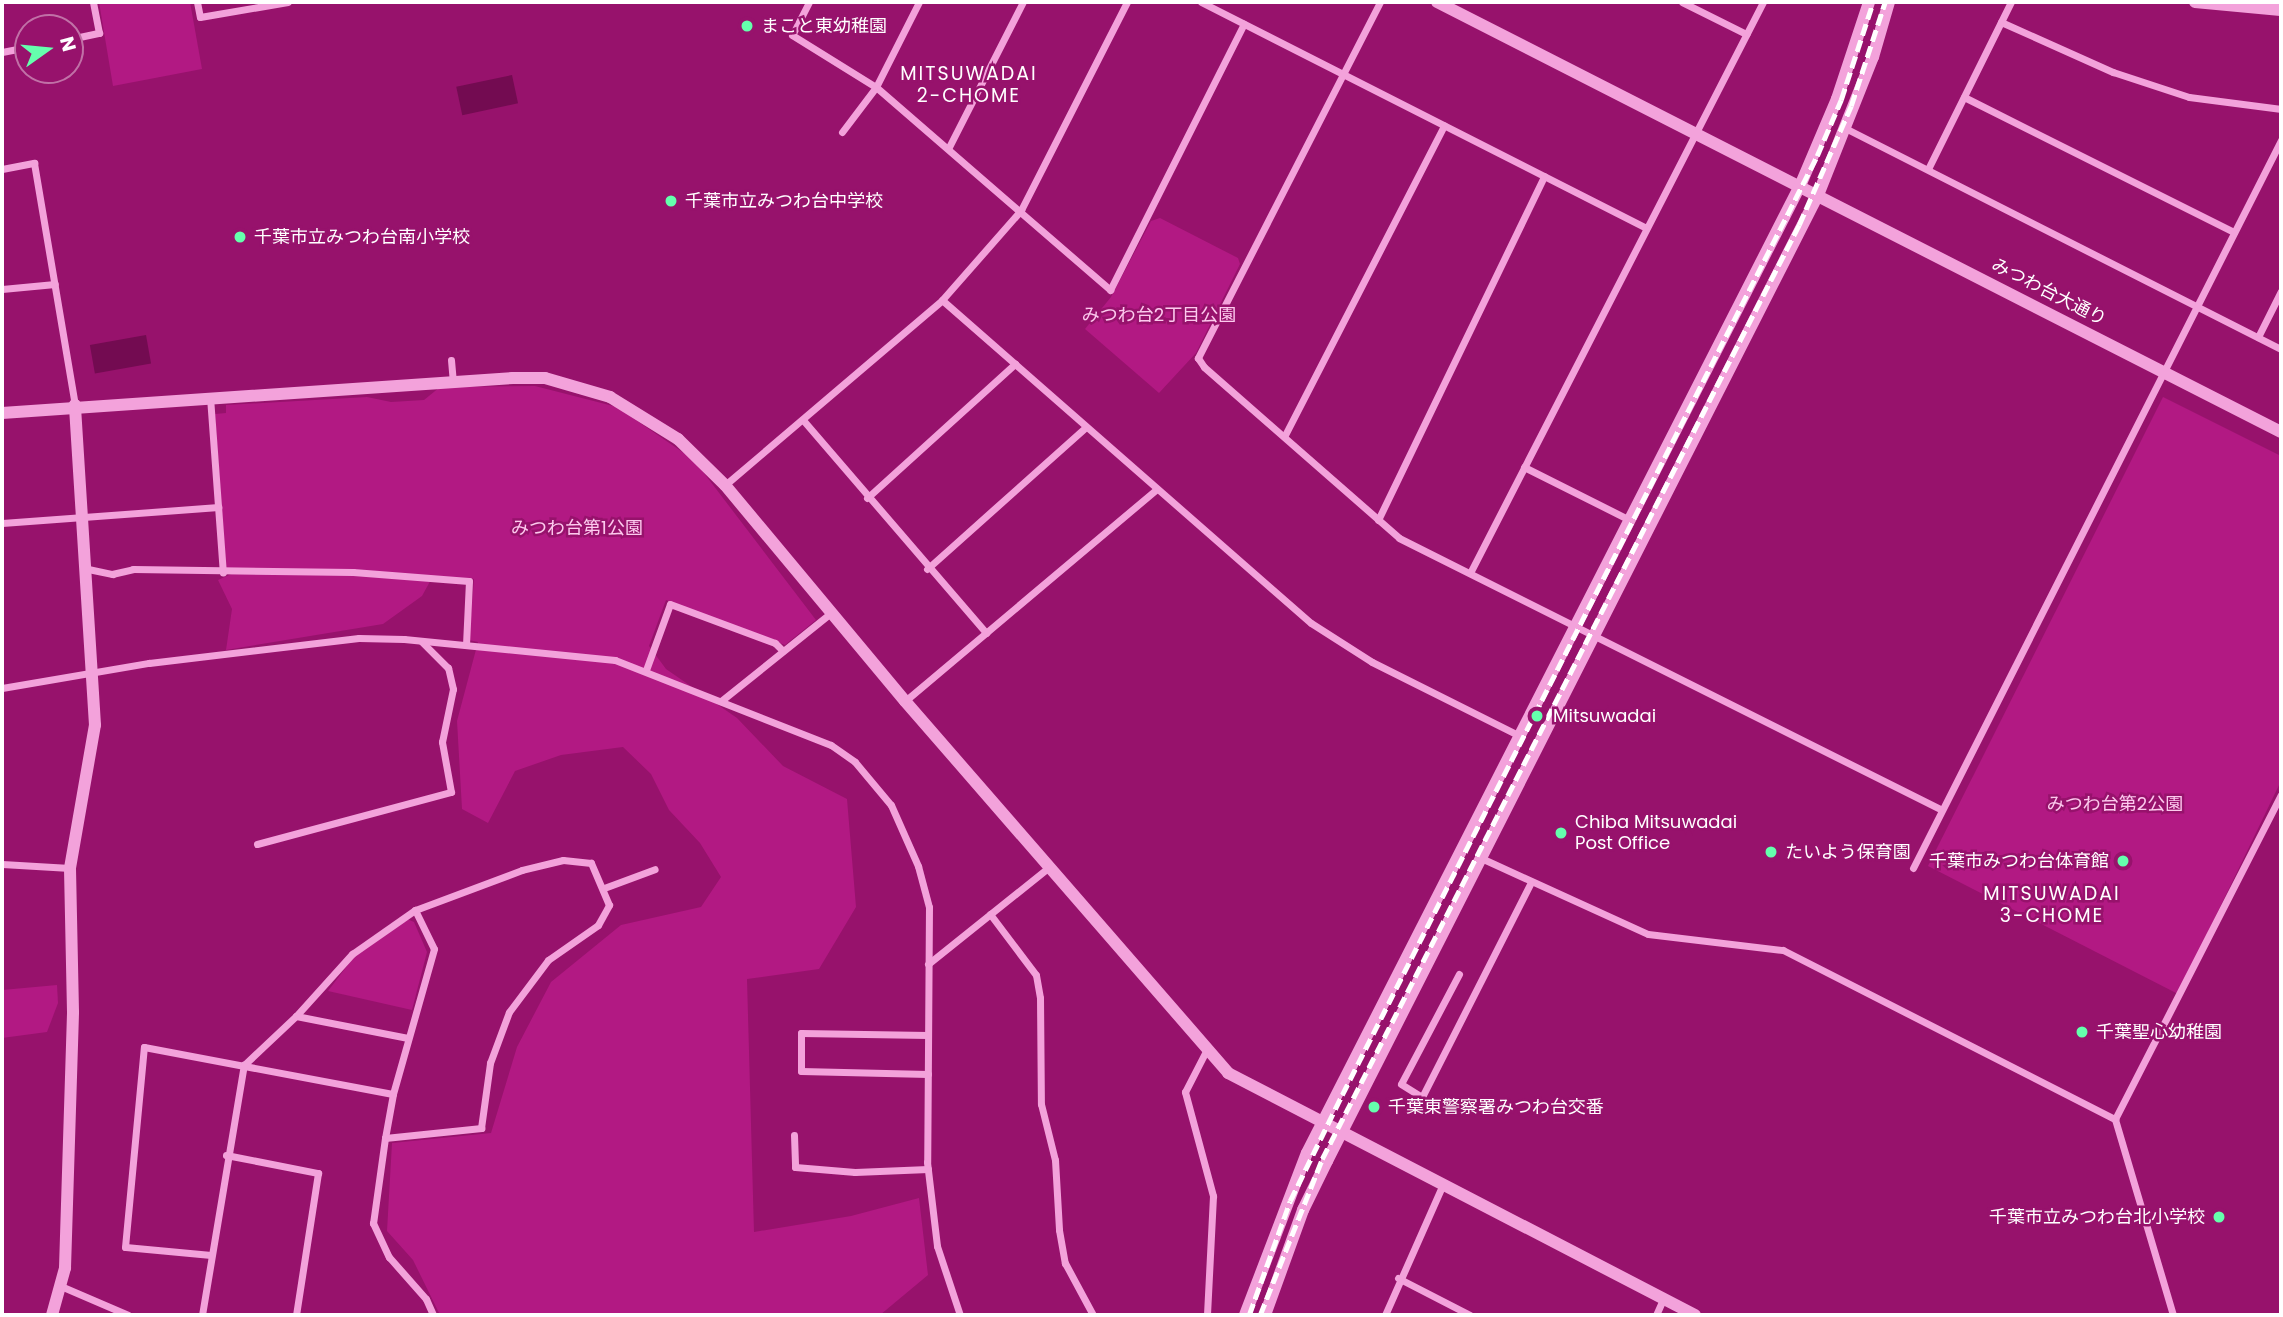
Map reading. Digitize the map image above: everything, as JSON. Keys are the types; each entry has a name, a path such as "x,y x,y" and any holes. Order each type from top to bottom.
{"street":[{"path":"84,36 99,33 93,2"},
{"path":"197,2 200,17 288,2"},
{"path":"809,2 792,36 876,87 949,147 1110,290 1244,24"},
{"path":"842,132 876,87 919,2"},
{"path":"949,147 1023,2"},
{"path":"725,485 942,300 1021,210 1127,2"},
{"path":"1201,2 1645,227"},
{"path":"1380,2 1198,358 1399,538 1940,809"},
{"name":"みつわ台大通り","path":"1437,2 2163,369 2281,432"},
{"path":"1682,2 1746,34"},
{"path":"1470,573 1645,227 1763,2"},
{"path":"1245,1315 1286,1200 1322,1123 1800,186 1837,99 1870,2"},
{"path":"1265,1315 1303,1210 1341,1133 1818,195 1845,128 1889,2"},
{"path":"1928,169 2011,2"},
{"path":"2195,2 2281,10"},
{"path":"2001,22 2113,72 2189,97 2281,109"},
{"path":"1964,97 2234,232"},
{"path":"1285,435 1444,125"},
{"path":"1845,128 2281,349"},
{"path":"1913,868 1940,809 2163,369 2281,142"},
{"path":"2,169 34,163 75,405 95,671 92,746 70,868 72,1012 63,1287 52,1315"},
{"path":"1378,520 1544,176"},
{"path":"2,289 55,284"},
{"path":"2258,337 2281,291"},
{"path":"942,300 1157,489 1343,645 1518,735"},
{"path":"451,360 453,381"},
{"path":"867,498 1015,364"},
{"path":"2,413 75,405 453,381 545,378 610,397 678,439 725,485 905,701 1206,1052 1228,1073 1695,1315"},
{"path":"210,397 223,573"},
{"path":"803,420 927,569 986,632"},
{"path":"927,569 1086,427"},
{"path":"1524,467 1630,521"},
{"path":"905,701 1157,489"},
{"path":"2,523 218,507"},
{"path":"88,569 112,574 132,569 223,573 353,572 469,581 466,645"},
{"path":"646,670 670,604 775,643 783,651"},
{"path":"722,701 831,612"},
{"path":"2,688 95,671 359,638 421,640 585,655 646,670 831,745 876,784 891,805 918,866 929,907 928,1169 937,1246 960,1315"},
{"path":"257,844 451,792 442,742 453,689 448,667 421,640"},
{"path":"2173,1315 2115,1119 2281,795"},
{"path":"1480,858 1530,884 1647,934 1783,950 2115,1119"},
{"path":"202,1315 226,1155 244,1065 296,1016 352,954 415,909 500,877 563,860 591,863 604,888 609,905 598,925 548,960 509,1012 490,1063 481,1128 385,1138"},
{"path":"2,864 70,868"},
{"path":"928,964 1048,868"},
{"path":"604,888 655,869"},
{"path":"1459,974 1401,1084 1422,1097 1530,884"},
{"path":"415,909 434,949 393,1094 373,1223 389,1257 426,1299 433,1315"},
{"path":"990,914 1036,975 1040,998 1041,1104 1055,1160 1059,1230 1065,1263 1093,1315"},
{"path":"296,1016 408,1038"},
{"path":"928,1035 801,1033 801,1071 928,1074"},
{"path":"211,1255 125,1247 144,1047 393,1094"},
{"path":"1206,1052 1185,1092 1213,1196 1207,1315"},
{"path":"794,1135 795,1167 855,1172 928,1169"},
{"path":"226,1155 318,1172 296,1315"},
{"path":"1385,1315 1398,1278 1443,1184"},
{"path":"1398,1278 1470,1315"},
{"path":"63,1287 128,1315"},
{"path":"1656,1315 1663,1299"}],"green space":[{"path":"99,2 190,2 202,69 113,86"},
{"name":"みつわ台2丁目公園","path":"1160,218 1238,258 1240,264 1196,353 1159,393 1085,329 1111,297 1151,221"},
{"name":"みつわ台第1公園","path":"535,386 617,407 694,460 816,620 785,645 666,600 649,646 666,669 737,718 783,766 847,799 856,907 819,969 747,979 754,1232 851,1216 919,1198 928,1275 880,1315 440,1315 413,1260 387,1231 392,1143 491,1133 517,1047 551,982 621,925 701,907 721,877 700,843 669,810 651,774 623,747 561,755 515,771 488,823 462,809 457,721 478,642 469,640 474,579 433,576 422,596 383,624 226,650 232,609 218,580 240,570 226,570 215,414 226,413 226,405 367,397 391,402 424,400 440,387"},
{"name":"みつわ台第2公園","path":"2163,397 2281,456 2281,781 2178,994 1928,866"},
{"path":"407,919 414,922 427,952 412,1010 328,991 356,954"},
{"path":"57,985 58,1003 47,1032 2,1038 2,990"}],"shaded area":[{"path":"512,75 518,103 462,115 456,87"},
{"path":"146,335 151,364 95,373 90,345"}],"railway":[{"path":"1249,1315 1290,1201 1817,156 1841,100 1873,2"},
{"path":"1260,1315 1322,1159 1799,225 1851,106 1885,2"}],"place":[{"name":"まこと東幼稚園","path":"747,26"},
{"name":"千葉市立みつわ台中学校","path":"671,201"},
{"name":"千葉市立みつわ台南小学校","path":"240,237"},
{"name":"Mitsuwadai","path":"1537,716"},
{"name":"Chiba Mitsuwadai Post Office","path":"1561,833"},
{"name":"たいよう保育園","path":"1771,852"},
{"name":"千葉市みつわ台体育館","path":"2123,861"},
{"name":"千葉聖心幼稚園","path":"2082,1032"},
{"name":"千葉東警察署みつわ台交番","path":"1374,1107"},
{"name":"千葉市立みつわ台北小学校","path":"2219,1217"}],"district":[{"name":"MITSUWADAI 2-CHOME","path":"969,85"},
{"name":"MITSUWADAI 3-CHOME","path":"2052,905"}]}
